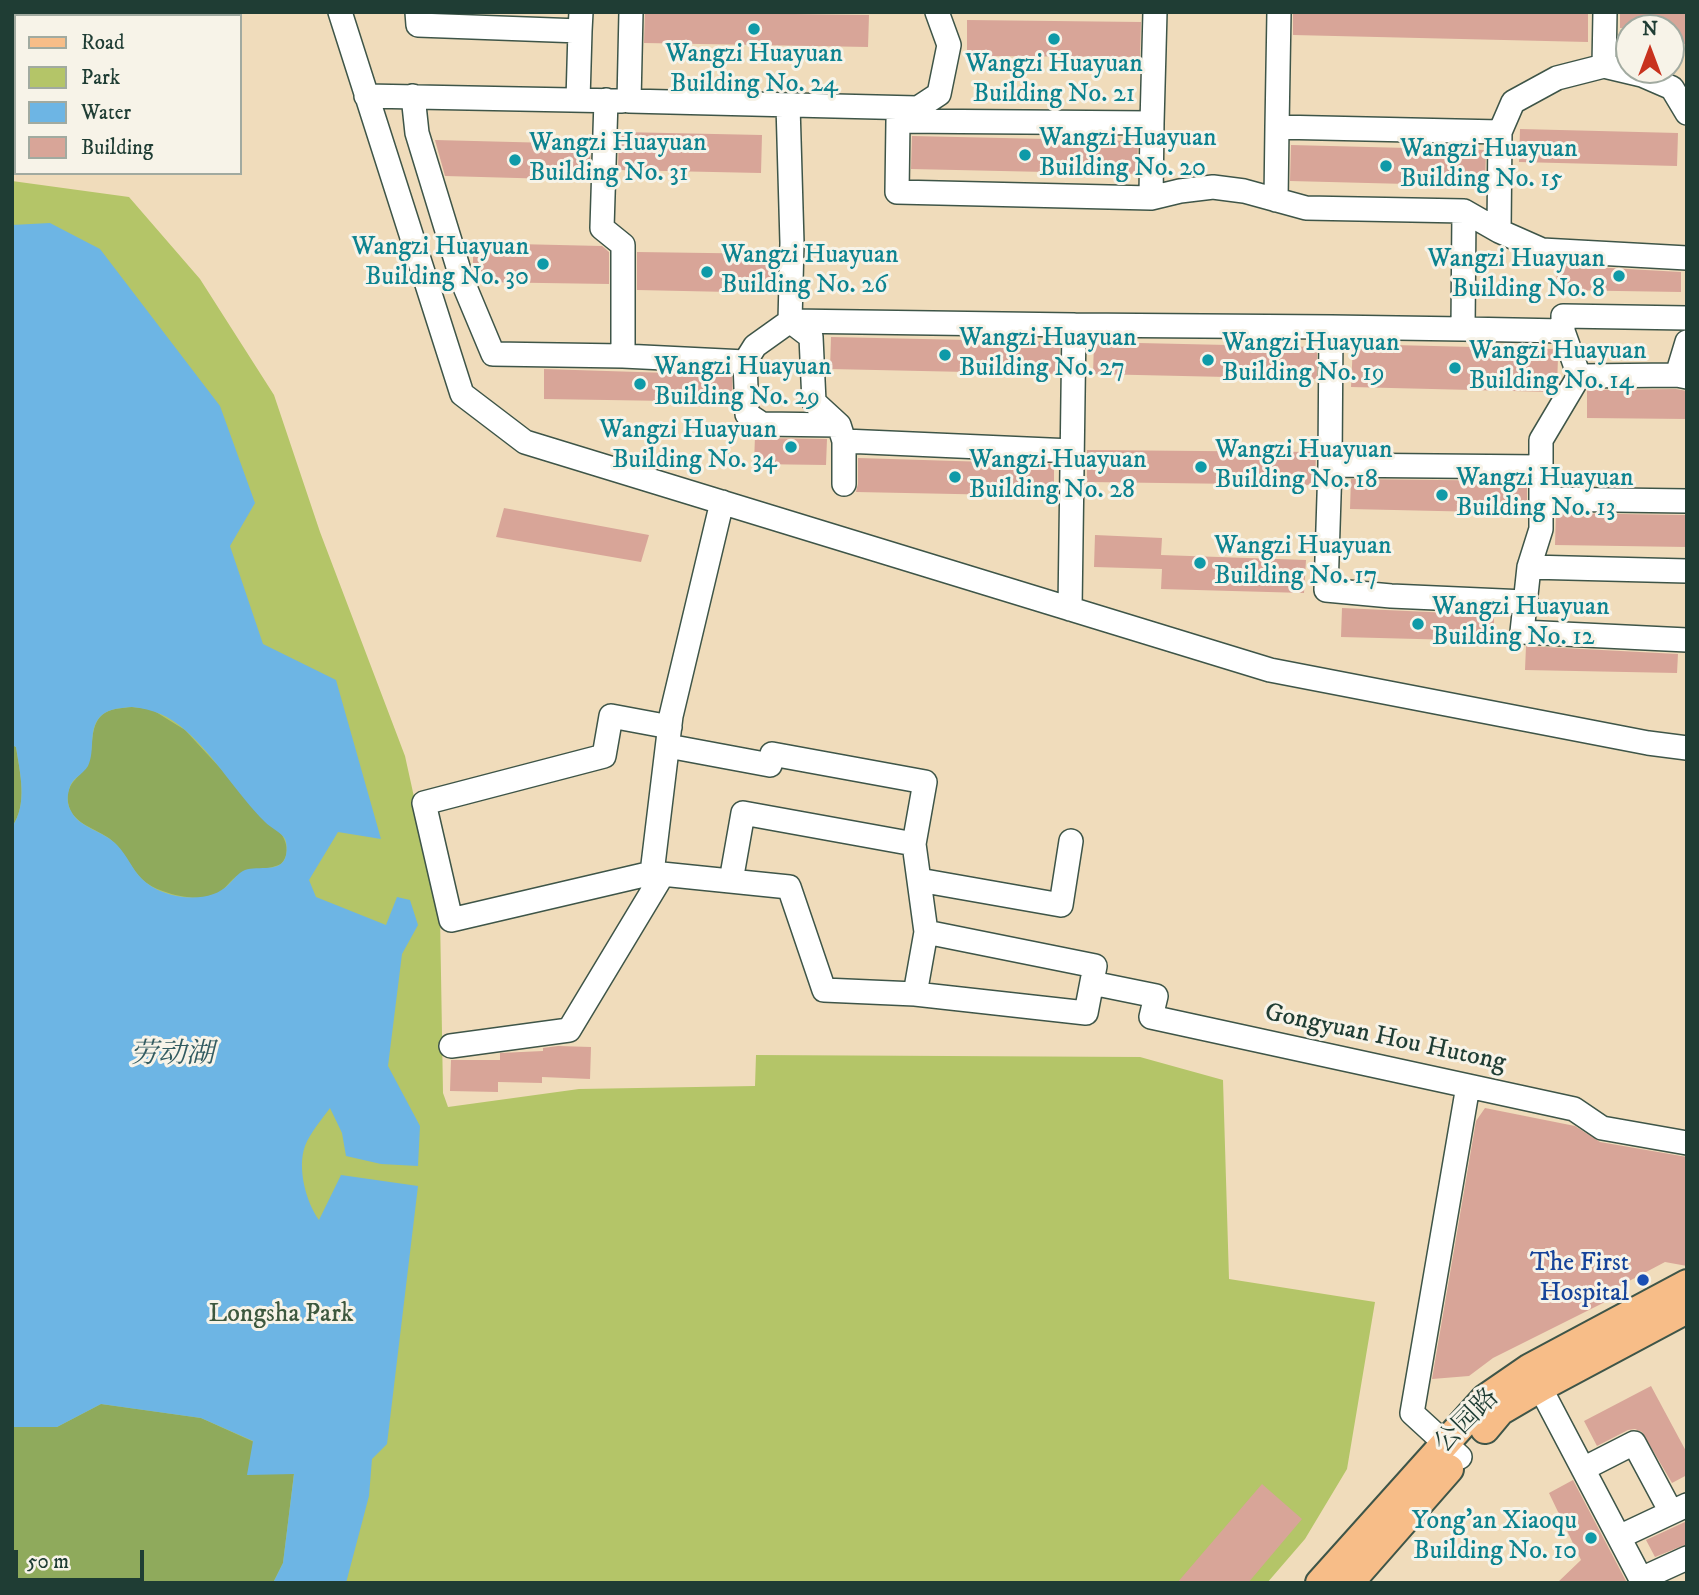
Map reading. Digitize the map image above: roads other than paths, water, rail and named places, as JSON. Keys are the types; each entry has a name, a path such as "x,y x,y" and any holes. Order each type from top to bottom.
{"main road":[{"path":"12,14 18,12"},
{"path":"1349,1583 1453,1451 1535,1378 1687,1284"},
{"path":"1535,1378 1687,1309"},
{"name":"公园路","path":"1320,1583 1453,1451"}],"street":[{"path":"340,12 462,394 525,442 1270,670 1648,743 1687,748"},
{"path":"418,12 418,25 581,22 578,100"},
{"path":"623,356 623,245 602,228 631,12"},
{"path":"898,121 939,94 949,45 937,12"},
{"path":"1151,198 1155,12"},
{"path":"1276,200 1279,12"},
{"path":"1604,66 1605,12"},
{"path":"1499,231 1500,132 1513,103 1557,78 1604,66 1642,75 1672,88 1687,113"},
{"path":"366,96 917,108"},
{"path":"413,96 417,133 462,280 493,354 623,356 745,362"},
{"path":"788,105 792,243 790,321"},
{"path":"898,121 1152,123"},
{"path":"898,121 897,192 1151,198 1213,187 1244,191 1306,208 1464,211 1499,231 1542,250 1687,258"},
{"path":"1277,127 1500,132"},
{"path":"1463,329 1464,211"},
{"path":"1579,376 1563,331 1563,316 1687,318"},
{"path":"790,321 811,337 814,401 842,433 844,484"},
{"path":"1072,451 762,424 747,414 745,362 755,346 790,321 1563,331"},
{"path":"1070,609 1074,326"},
{"path":"1331,327 1326,590 1525,602"},
{"path":"1579,376 1682,376 1687,342"},
{"path":"1579,376 1541,440 1541,529 1529,567 1522,632 1687,639"},
{"path":"1330,465 1541,467"},
{"path":"1541,499 1687,501"},
{"path":"452,1046 569,1030 658,873 669,737 722,502"},
{"path":"1529,567 1687,571"},
{"path":"915,994 926,932 914,844 925,782 772,754 770,765 669,737 611,716 604,756 424,803 452,920 658,873 789,887 824,990 915,994 1086,1013 1096,966 926,932"},
{"path":"731,881 743,813 914,844"},
{"path":"919,880 1061,905 1071,841"},
{"name":"Gongyuan Hou Hutong","path":"1092,983 1156,996 1152,1017 1574,1109 1602,1128 1687,1143"},
{"path":"1453,1451 1412,1413 1468,1086"},
{"path":"1535,1378 1642,1581 1687,1558"},
{"path":"1583,1469 1634,1443 1679,1508 1619,1537"}],"water":[{"name":"劳动湖","path":"50,223 100,249 220,406 255,503 230,546 263,644 336,680 381,839 338,832 309,880 316,897 386,925 397,897 410,900 418,925 402,954 388,1066 420,1126 418,1166 381,1164 346,1156 342,1133 330,1108 305,1146 302,1164 310,1204 319,1220 341,1175 418,1186 387,1444 372,1459 369,1496 346,1583 273,1583 283,1563 294,1474 247,1475 253,1441 201,1418 101,1404 57,1427 12,1427 12,827 20,808 22,788 16,747 12,745 12,225","holes":["140,708 154,711 185,730 206,751 254,811 285,839 286,853 280,865 245,870 220,891 210,895 173,895 142,879 112,840 75,817 69,806 68,793 72,782 88,766 97,720 112,710"]}],"place":[{"name":"Wangzi Huayuan Building No. 24","path":"754,29"},
{"name":"Wangzi Huayuan Building No. 21","path":"1054,39"},
{"name":"Wangzi Huayuan Building No. 20","path":"1025,155"},
{"name":"Wangzi Huayuan Building No. 31","path":"515,160"},
{"name":"Wangzi Huayuan Building No. 15","path":"1386,166"},
{"name":"Wangzi Huayuan Building No. 30","path":"543,264"},
{"name":"Wangzi Huayuan Building No. 26","path":"707,272"},
{"name":"Wangzi Huayuan Building No. 8","path":"1619,276"},
{"name":"Wangzi Huayuan Building No. 27","path":"945,355"},
{"name":"Wangzi Huayuan Building No. 19","path":"1208,360"},
{"name":"Wangzi Huayuan Building No. 14","path":"1455,368"},
{"name":"Wangzi Huayuan Building No. 29","path":"640,384"},
{"name":"Wangzi Huayuan Building No. 34","path":"791,447"},
{"name":"Wangzi Huayuan Building No. 18","path":"1201,467"},
{"name":"Wangzi Huayuan Building No. 28","path":"955,477"},
{"name":"Wangzi Huayuan Building No. 13","path":"1442,495"},
{"name":"Wangzi Huayuan Building No. 17","path":"1200,563"},
{"name":"Wangzi Huayuan Building No. 12","path":"1418,624"},
{"name":"The First Hospital","path":"1643,1280"},
{"name":"Yong'an Xiaoqu Building No. 10","path":"1591,1538"}],"park label":[{"name":"Longsha Park","path":"281,1316"}]}
